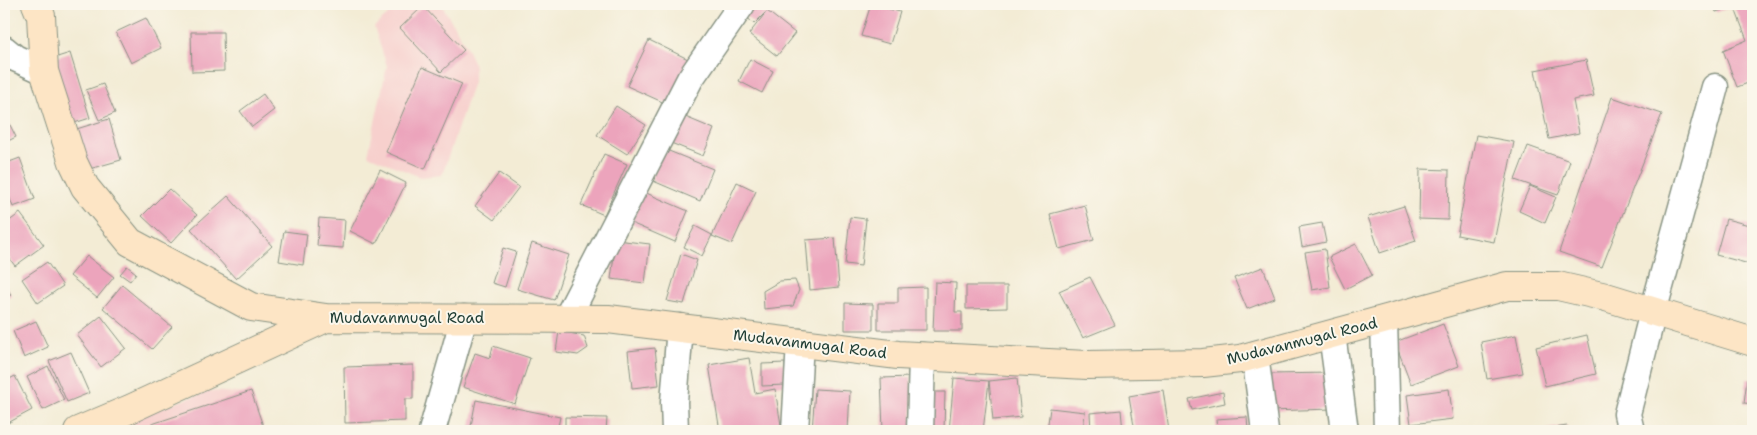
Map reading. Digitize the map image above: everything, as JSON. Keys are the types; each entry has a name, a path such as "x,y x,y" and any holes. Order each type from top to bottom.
{"street":[{"name":"Mudavanmugal Road","path":"36,4 41,16 44,71 72,162 85,187 130,242 251,307 326,318 608,318 898,355 1087,365 1203,363 1240,359 1507,286 1558,286 1606,298 1753,342"},
{"path":"567,318 690,79 742,4"},
{"path":"4,49 15,58 44,71"},
{"path":"1631,431 1627,414 1715,87"},
{"path":"78,431 139,405 326,318"},
{"path":"432,431 464,318"},
{"path":"1384,320 1387,431"},
{"path":"675,431 674,402 680,327"},
{"path":"1332,334 1345,431"},
{"path":"795,431 800,342"},
{"path":"1255,355 1265,431"},
{"path":"920,431 922,356"}],"shaded area":[{"path":"400,4 441,4 464,42 474,64 473,82 442,175 420,177 368,155 387,66 374,27"},
{"path":"210,391 250,394 258,418 259,431 109,431 135,417"}],"building":[{"path":"745,4 766,4 770,8 754,24 739,10"},
{"path":"871,4 900,12 890,44 861,36"},
{"path":"1713,4 1753,4 1753,87 1751,82 1737,87 1723,50 1747,40 1734,6 1716,12"},
{"path":"423,6 464,50 441,72 400,28"},
{"path":"767,11 795,33 777,56 749,34"},
{"path":"146,18 161,48 131,63 116,32"},
{"path":"191,32 223,32 224,71 192,72"},
{"path":"649,40 690,60 669,105 627,86"},
{"path":"70,53 90,118 71,124 51,59"},
{"path":"750,59 773,71 762,93 739,81"},
{"path":"1586,60 1594,96 1573,100 1579,133 1549,139 1535,70"},
{"path":"422,67 462,84 425,169 386,152"},
{"path":"103,84 115,113 99,120 86,90"},
{"path":"263,94 274,110 252,127 240,111"},
{"path":"1612,97 1662,114 1602,267 1559,252"},
{"path":"616,106 646,125 627,154 597,135"},
{"path":"4,113 16,137 4,143"},
{"path":"683,116 714,129 703,156 671,143"},
{"path":"109,119 121,160 82,171 70,131"},
{"path":"1476,135 1514,142 1494,242 1457,235"},
{"path":"1528,146 1570,161 1558,195 1515,180"},
{"path":"664,149 713,169 700,201 651,180"},
{"path":"604,154 627,164 604,215 581,205"},
{"path":"20,158 35,199 13,207 4,183 4,164"},
{"path":"1420,169 1449,170 1448,220 1419,219"},
{"path":"380,170 406,183 376,244 350,231"},
{"path":"499,173 519,187 494,220 475,206"},
{"path":"737,182 756,191 732,244 712,236"},
{"path":"1530,186 1556,197 1545,223 1519,211"},
{"path":"169,189 197,215 171,243 142,216"},
{"path":"644,192 688,211 675,242 631,223"},
{"path":"228,196 272,246 236,279 191,229"},
{"path":"1085,205 1094,240 1059,249 1050,214"},
{"path":"1404,206 1416,241 1380,253 1368,217"},
{"path":"20,213 44,245 15,266 4,251 4,225"},
{"path":"850,217 866,219 861,266 845,264"},
{"path":"319,218 345,220 343,248 317,246"},
{"path":"1726,219 1753,226 1753,265 1716,255"},
{"path":"1322,223 1326,242 1302,247 1299,227"},
{"path":"695,226 712,235 702,256 684,247"},
{"path":"284,231 307,234 303,265 279,261"},
{"path":"835,238 839,287 810,290 806,240"},
{"path":"616,240 650,244 645,283 611,279"},
{"path":"532,243 569,255 554,300 517,289"},
{"path":"1356,244 1372,275 1345,289 1329,257"},
{"path":"503,248 516,252 505,287 492,283"},
{"path":"1325,249 1330,287 1312,290 1305,252"},
{"path":"681,254 697,260 684,304 667,301"},
{"path":"87,256 114,277 97,298 70,276"},
{"path":"47,262 63,286 38,303 22,279"},
{"path":"127,266 136,273 130,281 120,274"},
{"path":"1263,267 1275,298 1247,309 1234,278"},
{"path":"1090,277 1115,325 1083,338 1059,291"},
{"path":"795,280 799,290 793,306 764,309 763,291 780,281"},
{"path":"4,282 11,295 4,299"},
{"path":"935,282 956,283 955,312 962,312 962,331 933,331"},
{"path":"122,285 172,327 152,349 103,308"},
{"path":"966,286 1007,286 1007,308 966,309"},
{"path":"926,287 926,330 878,330 878,303 898,303 898,288"},
{"path":"845,303 873,304 873,330 845,330"},
{"path":"101,316 126,348 101,367 77,335"},
{"path":"36,321 48,347 24,358 13,331"},
{"path":"1443,324 1459,366 1411,384 1395,342"},
{"path":"559,331 584,336 588,348 578,355 556,352"},
{"path":"1516,335 1523,373 1487,379 1481,342"},
{"path":"1587,335 1596,374 1545,386 1536,347"},
{"path":"493,346 530,358 515,404 463,387 475,353 490,358"},
{"path":"655,348 659,385 632,388 628,351"},
{"path":"71,352 89,393 67,402 49,361"},
{"path":"749,358 755,393 775,389 782,431 720,431 709,365"},
{"path":"785,363 785,385 762,386 762,364"},
{"path":"413,365 413,399 405,399 405,421 345,423 344,367"},
{"path":"48,366 64,400 43,410 27,377"},
{"path":"1332,373 1332,409 1269,411 1269,374"},
{"path":"15,376 32,410 4,425 4,382"},
{"path":"911,377 913,431 883,431 881,378"},
{"path":"954,378 989,381 983,431 949,431"},
{"path":"1017,378 1021,417 993,420 989,381"},
{"path":"1747,379 1753,380 1753,404 1744,403"},
{"path":"815,389 850,391 848,431 812,431"},
{"path":"1449,389 1453,419 1411,424 1407,395"},
{"path":"1163,390 1169,431 1135,431 1129,396"},
{"path":"251,391 263,426 253,429 254,431 131,431"},
{"path":"925,392 945,392 944,431 924,431"},
{"path":"1223,392 1225,403 1192,410 1189,399"},
{"path":"476,400 560,417 557,431 470,431"},
{"path":"1050,408 1085,412 1083,431 1047,431"},
{"path":"1121,410 1123,431 1091,431 1090,413"},
{"path":"565,417 607,418 606,431 565,431"},
{"path":"1247,417 1248,431 1217,431 1216,419"},
{"path":"1567,426 1568,431 1542,431 1542,430"}]}
